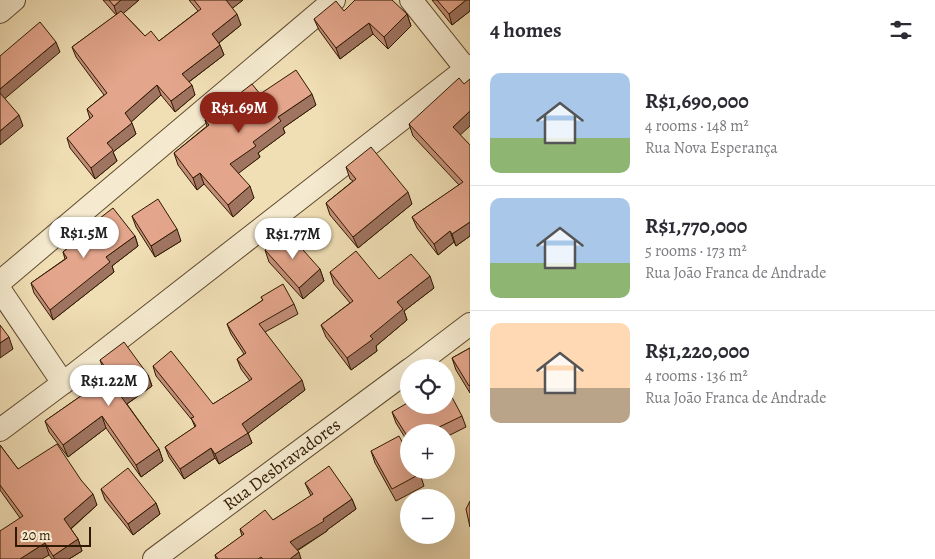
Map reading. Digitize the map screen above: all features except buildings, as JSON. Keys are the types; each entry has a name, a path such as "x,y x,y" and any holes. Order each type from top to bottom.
{"street":[{"path":"0,12 14,0"},
{"path":"0,282 334,0"},
{"path":"0,430 468,67 411,0"},
{"path":"0,290 63,383"},
{"path":"424,359 470,324"},
{"name":"Rua Desbravadores","path":"154,559 400,377"}]}
